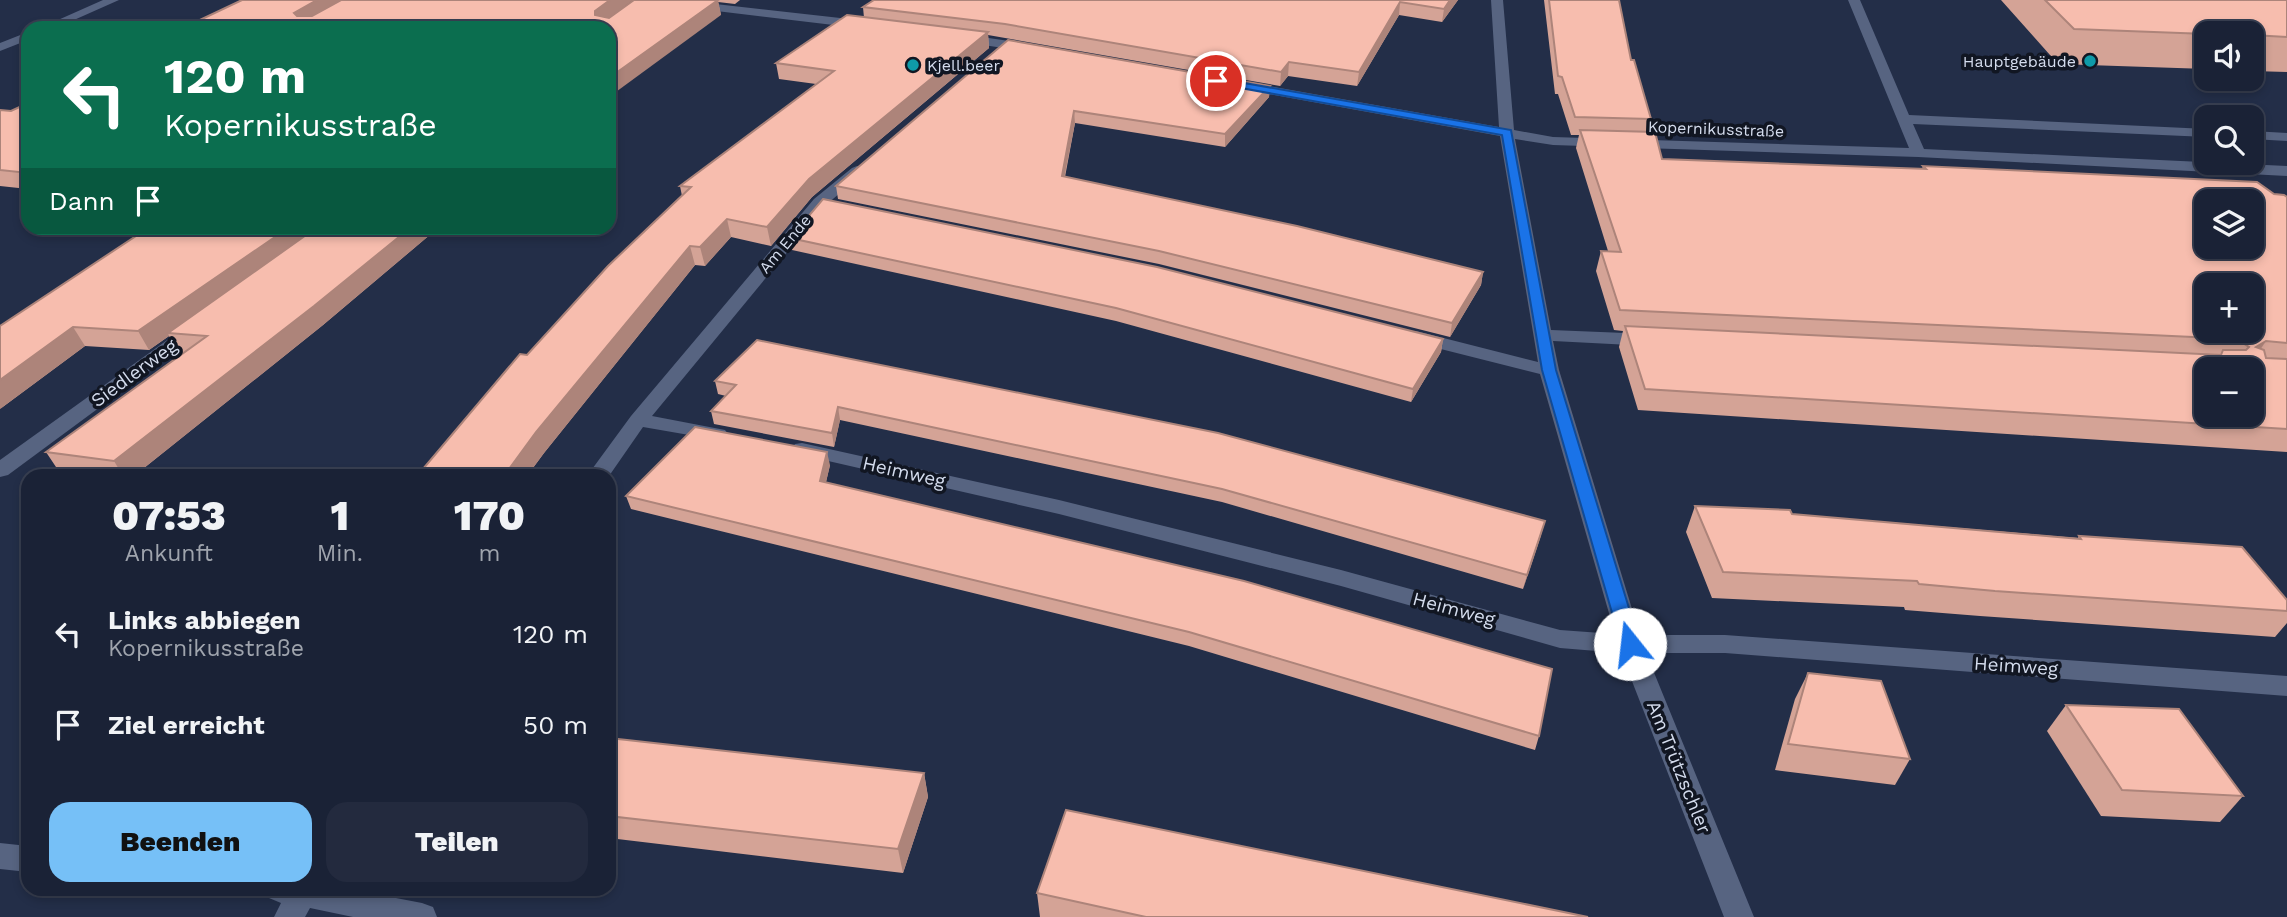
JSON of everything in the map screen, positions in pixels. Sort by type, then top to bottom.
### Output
[{"type":"street","points":[[63,21],[113,0]]},
{"type":"street","points":[[650,0],[878,26]]},
{"type":"street","name":"Am Trützschler","points":[[1497,0],[1507,133],[1549,370],[1630,644],[1739,917]]},
{"type":"street","points":[[1854,0],[1917,153]]},
{"type":"street","points":[[942,35],[1044,51]]},
{"type":"street","points":[[0,47],[21,39]]},
{"type":"street","points":[[984,62],[1004,44]]},
{"type":"street","name":"Kopernikusstraße","points":[[1221,82],[1553,141],[1917,153],[2287,172]]},
{"type":"street","points":[[1903,119],[2194,132]]},
{"type":"street","points":[[2264,136],[2287,137]]},
{"type":"street","name":"Am Ende","points":[[603,469],[638,420],[820,202],[871,158]]},
{"type":"street","points":[[820,202],[846,208]]},
{"type":"street","name":"Siedlerweg","points":[[0,470],[213,316]]},
{"type":"street","points":[[1404,334],[1549,370]]},
{"type":"street","points":[[1544,335],[1669,341]]},
{"type":"street","points":[[638,420],[744,439]]},
{"type":"street","name":"Heimweg","points":[[784,446],[1059,507],[1341,578],[1560,639],[1630,644],[1725,644],[2287,686]]},
{"type":"street","points":[[0,856],[21,858]]},
{"type":"street","points":[[294,897],[422,917]]},
{"type":"building","points":[[242,0],[317,0],[294,13],[297,16],[312,16],[341,0],[610,0],[595,11],[595,15],[609,18],[634,0],[718,0],[616,73],[616,21],[198,21]]},
{"type":"building","points":[[874,0],[1450,0],[1444,9],[1400,2],[1359,72],[1289,62],[1281,72],[1005,24],[863,7]]},
{"type":"building","points":[[1549,0],[1619,0],[1631,60],[1634,60],[1651,119],[1575,117],[1562,77],[1558,76]]},
{"type":"building","points":[[2045,0],[2287,0],[2287,37],[2264,36],[2264,21],[2194,21],[2194,34],[2074,29]]},
{"type":"building","points":[[847,15],[988,32],[809,179],[767,227],[727,219],[700,247],[690,246],[536,432],[509,469],[423,469],[520,354],[527,355],[608,266],[691,187],[680,186],[834,71],[776,63]]},
{"type":"building","points":[[1008,40],[1270,86],[1225,134],[1074,111],[1062,176],[1297,226],[1483,272],[1452,323],[1159,251],[836,186]]},
{"type":"building","points":[[21,106],[21,172],[0,170],[0,110],[11,111]]},
{"type":"building","points":[[1580,130],[1655,132],[1662,159],[1926,169],[1923,166],[2257,182],[2274,194],[2287,197],[2287,343],[2264,342],[2264,273],[2194,273],[2194,337],[1620,310],[1601,251],[1621,252]]},
{"type":"building","points":[[823,199],[1157,267],[1443,339],[1413,389],[1116,308],[790,238]]},
{"type":"building","points":[[137,235],[278,235],[138,331],[73,327],[0,380],[0,326]]},
{"type":"building","points":[[306,235],[401,235],[114,461],[46,452],[207,336],[168,333]]},
{"type":"building","points":[[1625,326],[2221,355],[2223,350],[2246,350],[2249,347],[2242,343],[2263,343],[2256,347],[2264,350],[2266,358],[2287,359],[2287,429],[2255,427],[2264,427],[2264,357],[2194,357],[2194,423],[1645,389]]},
{"type":"building","points":[[757,340],[1218,433],[1545,521],[1527,575],[1222,489],[838,407],[832,433],[711,411],[736,385],[715,381]]},
{"type":"building","points":[[695,427],[827,452],[820,481],[1244,581],[1552,669],[1539,736],[1189,632],[626,496]]},
{"type":"building","points":[[1695,506],[1790,510],[1792,514],[2081,539],[2079,536],[2242,547],[2287,600],[2287,611],[1995,591],[1919,584],[1917,581],[1723,572]]},
{"type":"building","points":[[1808,673],[1881,681],[1910,759],[1788,744]]},
{"type":"building","points":[[2066,705],[2179,709],[2243,796],[2122,790]]},
{"type":"building","points":[[616,739],[924,773],[898,849],[616,817]]},
{"type":"building","points":[[1066,810],[1588,917],[1146,917],[1037,893]]},
{"type":"place","name":"Hauptgebäude","points":[[2090,61]]},
{"type":"place","name":"Kjell.beer","points":[[913,65]]},
{"type":"route","points":[[1216,81],[1507,133],[1549,370],[1630,644]]}]
